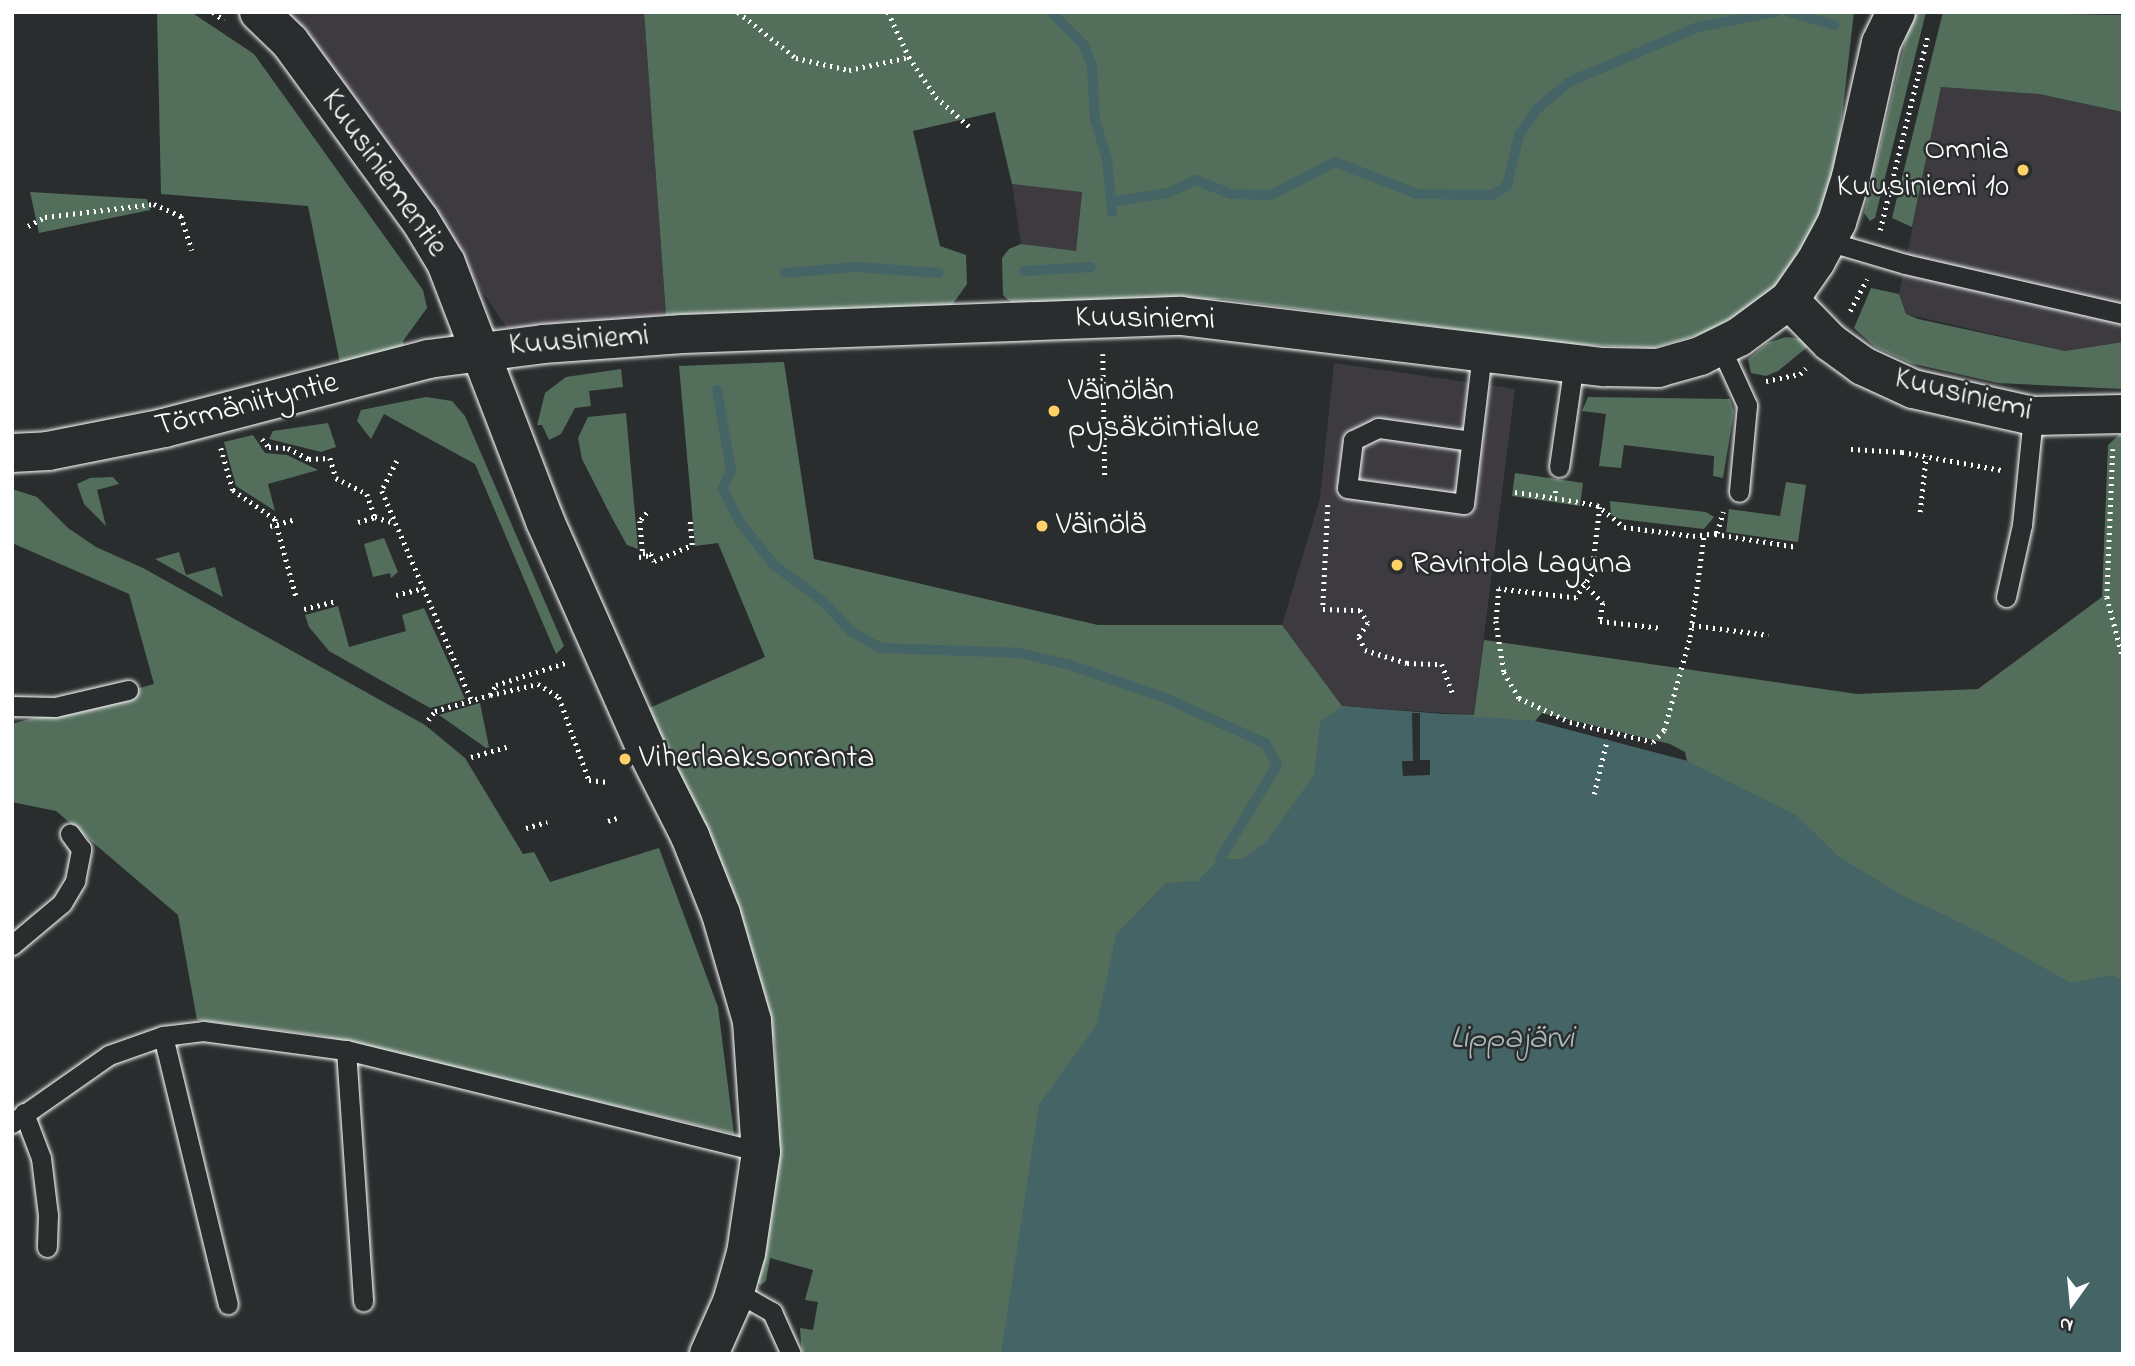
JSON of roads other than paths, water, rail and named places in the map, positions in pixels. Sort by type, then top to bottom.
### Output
[{"type":"street","name":"Kuusiniementie","points":[[259,12],[290,42],[420,220],[465,303],[481,350]]},
{"type":"street","name":"Kuusiniemi","points":[[481,350],[683,334],[1181,316],[1574,363],[1658,368],[1720,346],[1789,300],[1827,241],[1851,177],[1885,23]]},
{"type":"street","name":"Kuusiniemi","points":[[1789,300],[1830,342],[1884,378],[2033,416],[2118,428]]},
{"type":"street","name":"Törmäniityntie","points":[[12,453],[48,451],[164,428],[428,359],[481,350]]},
{"type":"street","points":[[481,350],[545,521],[634,723],[690,836],[721,914],[752,1021],[761,1152],[754,1214],[735,1291],[709,1354]]},
{"type":"lane","points":[[1827,241],[1905,264],[2123,314]]},
{"type":"lane","points":[[1720,346],[1747,405],[1739,492]]},
{"type":"lane","points":[[1471,441],[1378,428],[1353,440],[1347,488],[1464,504],[1482,352]]},
{"type":"lane","points":[[1559,467],[1574,363]]},
{"type":"lane","points":[[2006,597],[2022,525],[2033,416]]},
{"type":"lane","points":[[12,706],[55,707],[128,690]]},
{"type":"lane","points":[[12,945],[62,903],[75,881],[81,849],[70,834]]},
{"type":"lane","points":[[47,1247],[48,1215],[41,1158],[18,1118],[109,1055],[163,1037],[203,1031],[346,1050],[761,1152]]},
{"type":"lane","points":[[163,1037],[228,1304]]},
{"type":"lane","points":[[346,1050],[363,1301]]},
{"type":"lane","points":[[735,1291],[772,1312],[790,1354]]},
{"type":"water","name":"Lippajärvi","points":[[1342,706],[1534,721],[1687,761],[1796,815],[1838,856],[1900,894],[1980,932],[2071,983],[2112,975],[2123,980],[2123,1354],[1001,1354],[1039,1105],[1097,1024],[1116,934],[1166,883],[1197,881],[1220,859],[1242,859],[1266,842],[1314,775],[1320,722]]},
{"type":"waterway","points":[[1051,12],[1084,45],[1092,66],[1095,119],[1107,159],[1112,212]]},
{"type":"waterway","points":[[1111,202],[1168,193],[1196,180],[1230,194],[1271,195],[1335,162],[1417,194],[1492,195],[1507,186],[1519,135],[1537,109],[1569,82],[1698,27],[1775,12]]},
{"type":"waterway","points":[[1789,12],[1834,25]]},
{"type":"waterway","points":[[785,273],[856,267],[939,273]]},
{"type":"waterway","points":[[1024,271],[1091,267]]},
{"type":"waterway","points":[[717,390],[731,470],[723,489],[739,521],[774,565],[824,602],[851,631],[880,648],[1020,653],[1070,665],[1163,697],[1265,743],[1277,765],[1220,859]]},
{"type":"place","name":"Omnia Kuusiniemi 10","points":[[2023,170]]},
{"type":"place","name":"Väinölän pysäköintialue","points":[[1054,411]]},
{"type":"place","name":"Väinölä","points":[[1042,526]]},
{"type":"place","name":"Ravintola Laguna","points":[[1397,565]]},
{"type":"place","name":"Viherlaaksonranta","points":[[625,759]]}]
